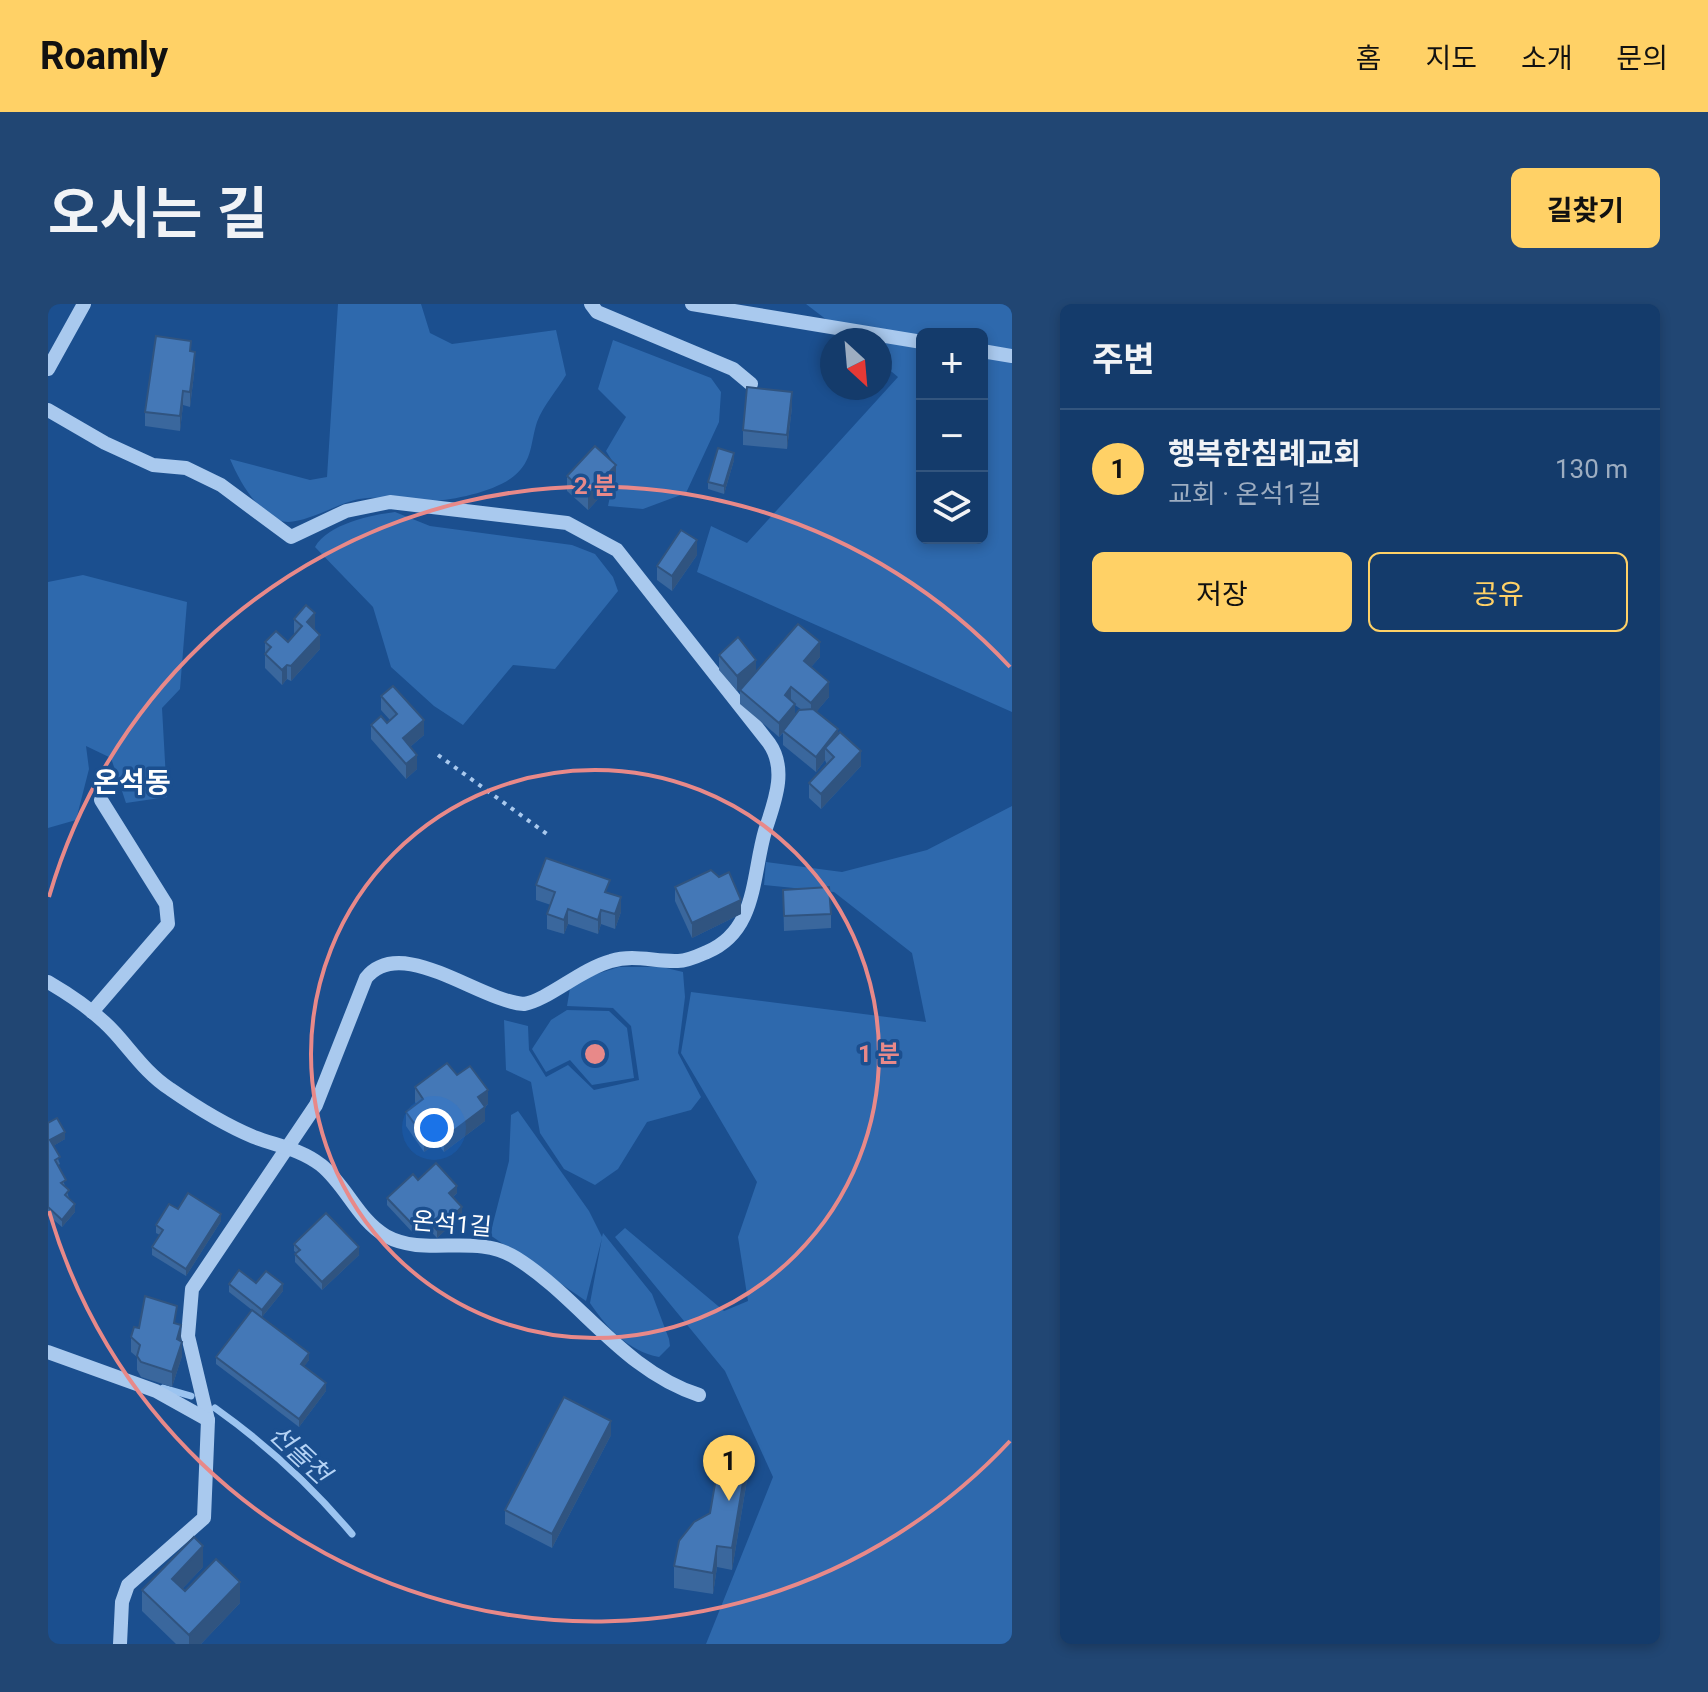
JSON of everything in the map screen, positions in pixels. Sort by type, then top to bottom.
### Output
[{"type":"street","points":[[48,369],[84,304]]},
{"type":"street","points":[[591,304],[597,312],[610,318],[733,369],[751,384]]},
{"type":"street","points":[[692,304],[916,341]]},
{"type":"street","points":[[988,352],[1012,356]]},
{"type":"street","points":[[48,410],[105,443],[153,465],[186,468],[221,485],[291,537],[346,511],[390,502],[567,523],[599,538],[625,560],[769,743],[778,762],[776,798],[755,867],[749,908],[738,930],[724,943],[686,960],[637,957],[611,961],[524,1004],[407,962],[381,965],[371,972],[359,990],[316,1105],[286,1145],[192,1289],[188,1336],[208,1420],[204,1518],[128,1585],[122,1599],[120,1644]]},
{"type":"street","points":[[92,1012],[168,924],[166,904],[101,800]]},
{"type":"street","name":"온석1길","points":[[48,982],[92,1012],[147,1071],[170,1089],[241,1130],[286,1145],[329,1172],[366,1218],[388,1236],[419,1244],[473,1244],[509,1254],[540,1276],[621,1348],[660,1376],[699,1395]]},
{"type":"street","points":[[48,1352],[156,1391],[208,1420]]},
{"type":"path","points":[[438,755],[551,837]]},
{"type":"shaded area","points":[[338,304],[421,304],[430,333],[452,344],[556,330],[566,375],[537,422],[528,458],[520,470],[497,486],[452,499],[359,499],[287,522],[263,509],[244,486],[230,459],[310,480],[327,477]]},
{"type":"shaded area","points":[[806,304],[1012,304],[1012,712],[697,572],[711,526],[747,543],[877,400],[892,400],[892,384],[898,377],[892,372],[892,328],[837,328]]},
{"type":"shaded area","points":[[613,340],[711,378],[721,392],[719,422],[686,493],[643,509],[608,506],[616,467],[606,451],[626,417],[598,389]]},
{"type":"shaded area","points":[[395,512],[430,526],[572,545],[595,554],[613,577],[618,591],[555,669],[513,665],[463,725],[434,706],[391,667],[373,607],[315,547],[321,539],[340,527],[363,518]]},
{"type":"shaded area","points":[[83,575],[187,602],[180,689],[162,708],[167,797],[126,803],[111,758],[86,746],[89,769],[76,820],[48,828],[48,582]]},
{"type":"shaded area","points":[[1012,806],[1012,1644],[706,1644],[773,1477],[725,1371],[615,1237],[625,1228],[724,1311],[748,1301],[738,1237],[757,1182],[681,1053],[691,992],[926,1022],[912,953],[834,892],[764,885],[766,862],[842,872],[927,850]]},
{"type":"shaded area","points":[[619,967],[662,967],[683,972],[685,997],[678,1053],[701,1097],[691,1110],[647,1122],[618,1169],[595,1185],[564,1169],[540,1133],[531,1082],[506,1070],[504,1020],[528,1026],[529,1050],[546,1077],[568,1065],[594,1090],[639,1080],[631,1026],[613,1008],[567,1006],[571,982]]},
{"type":"shaded area","points":[[567,1010],[609,1011],[627,1028],[634,1078],[592,1085],[570,1060],[546,1072],[532,1049],[551,1020]]},
{"type":"shaded area","points":[[518,1111],[589,1211],[602,1237],[603,1233],[652,1294],[670,1346],[659,1357],[638,1350],[619,1337],[590,1303],[602,1238],[586,1301],[490,1235],[509,1161],[511,1115]]},
{"type":"building","points":[[156,336],[191,341],[190,351],[195,352],[190,392],[183,391],[180,416],[145,412]]},
{"type":"building","points":[[747,387],[792,392],[787,435],[743,430]]},
{"type":"building","points":[[595,446],[616,465],[588,495],[567,476]]},
{"type":"building","points":[[718,448],[734,453],[724,486],[708,482]]},
{"type":"building","points":[[681,530],[697,540],[672,576],[657,566]]},
{"type":"building","points":[[306,605],[315,613],[307,622],[320,635],[291,666],[287,665],[282,670],[265,654],[271,647],[265,642],[276,631],[288,642],[302,626],[294,619]]},
{"type":"building","points":[[798,624],[820,642],[804,661],[829,682],[811,703],[791,687],[785,695],[795,704],[779,723],[740,690]]},
{"type":"building","points":[[738,637],[756,660],[737,676],[719,655]]},
{"type":"building","points":[[393,686],[424,720],[403,738],[417,755],[406,764],[371,725],[381,716],[387,723],[397,714],[381,696]]},
{"type":"building","points":[[813,709],[838,729],[816,757],[783,731],[799,710]]},
{"type":"building","points":[[840,732],[861,751],[821,794],[809,783],[834,757],[825,748]]},
{"type":"building","points":[[546,858],[610,880],[605,892],[621,897],[615,914],[601,910],[598,920],[568,909],[564,920],[547,914],[555,892],[536,885]]},
{"type":"building","points":[[711,870],[719,877],[729,872],[741,900],[692,923],[675,887]]},
{"type":"building","points":[[829,887],[831,914],[784,916],[783,890]]},
{"type":"building","points":[[447,1063],[457,1075],[470,1066],[488,1090],[478,1097],[485,1107],[444,1138],[437,1128],[424,1137],[406,1112],[423,1099],[415,1087]]},
{"type":"building","points":[[57,1118],[65,1132],[50,1140],[60,1157],[55,1160],[66,1180],[61,1183],[69,1190],[65,1195],[75,1204],[62,1220],[48,1207],[48,1123]]},
{"type":"building","points":[[436,1163],[457,1186],[449,1193],[462,1207],[437,1230],[424,1217],[414,1226],[387,1198],[413,1174],[418,1180]]},
{"type":"building","points":[[188,1193],[221,1214],[186,1269],[152,1247],[163,1230],[156,1225],[169,1204],[178,1209]]},
{"type":"building","points":[[326,1213],[359,1247],[322,1282],[295,1254],[300,1250],[294,1244]]},
{"type":"building","points":[[239,1270],[256,1283],[266,1271],[283,1284],[262,1310],[229,1284]]},
{"type":"building","points":[[145,1296],[177,1306],[174,1323],[181,1325],[177,1339],[182,1342],[172,1372],[141,1362],[137,1356],[140,1345],[131,1337],[134,1327],[139,1328]]},
{"type":"building","points":[[252,1310],[309,1353],[301,1364],[326,1383],[299,1419],[216,1357]]},
{"type":"building","points":[[564,1397],[611,1421],[552,1534],[505,1510]]},
{"type":"building","points":[[722,1443],[749,1447],[732,1548],[717,1546],[713,1573],[674,1566],[679,1541],[694,1522],[710,1513]]},
{"type":"building","points":[[194,1537],[203,1546],[172,1579],[185,1591],[216,1559],[240,1582],[189,1635],[142,1590]]},
{"type":"waterway","name":"선돌천","points":[[163,1388],[191,1396]]},
{"type":"waterway","name":"선돌천","points":[[215,1408],[288,1466],[352,1534]]},
{"type":"place","name":"행복한침례교회","points":[[729,1501]]},
{"type":"district","name":"온석동","points":[[132,782]]}]
